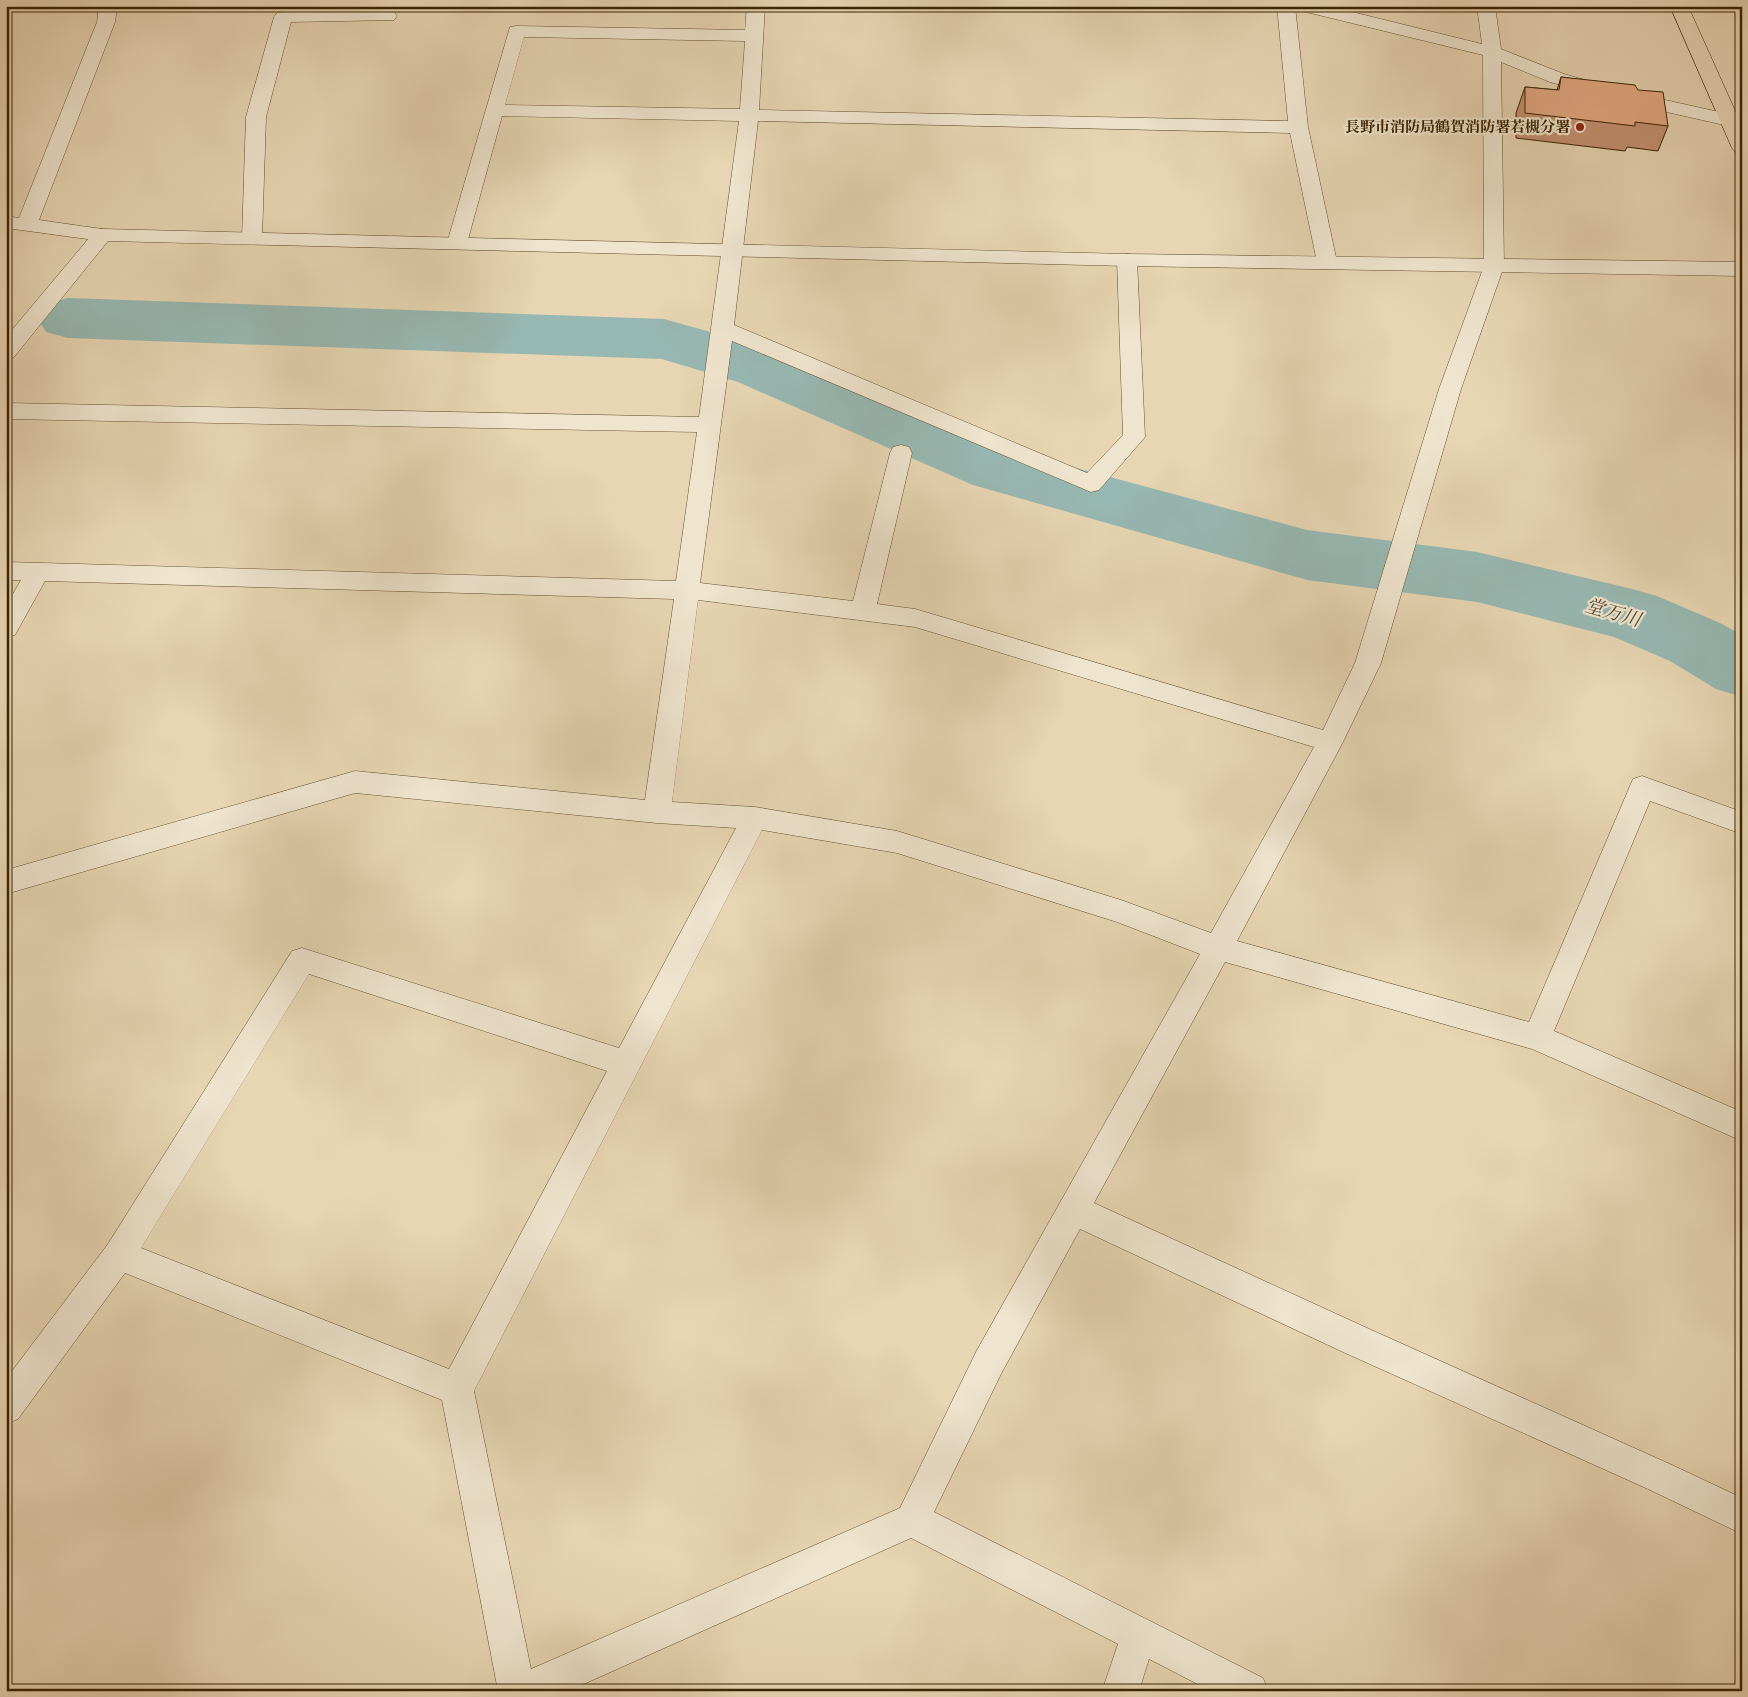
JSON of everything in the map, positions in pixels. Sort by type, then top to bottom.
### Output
[{"type":"main road","points":[[1679,6],[1736,122],[1742,148]]},
{"type":"street","points":[[27,224],[106,22],[108,6]]},
{"type":"street","points":[[657,812],[733,250],[749,115],[756,6]]},
{"type":"street","points":[[1286,6],[1298,127],[1328,262]]},
{"type":"street","points":[[1304,6],[1492,52],[1557,78],[1616,95],[1736,122]]},
{"type":"street","points":[[525,1691],[912,1520],[989,1362],[1330,742],[1368,663],[1450,389],[1494,266],[1492,52],[1486,6]]},
{"type":"street","points":[[252,238],[256,117],[283,16],[388,16]]},
{"type":"street","points":[[457,243],[516,31],[753,36]]},
{"type":"street","points":[[494,110],[1298,127]]},
{"type":"street","points":[[6,222],[102,235],[1127,260],[1742,269]]},
{"type":"street","points":[[10,342],[102,235]]},
{"type":"street","points":[[723,329],[1091,484],[1134,438],[1127,260]]},
{"type":"street","points":[[6,411],[710,425]]},
{"type":"street","points":[[863,613],[901,453]]},
{"type":"street","points":[[6,571],[687,590],[915,618],[1330,742]]},
{"type":"street","points":[[6,628],[39,571]]},
{"type":"street","points":[[6,882],[355,782],[657,812],[755,818],[897,842],[1121,912],[1218,948],[1537,1037],[1742,1127]]},
{"type":"street","points":[[1537,1037],[1642,787],[1742,823]]},
{"type":"street","points":[[517,1691],[457,1389],[755,818]]},
{"type":"street","points":[[6,1407],[119,1255],[302,960],[626,1064]]},
{"type":"street","points":[[1074,1210],[1364,1344],[1660,1477],[1742,1517]]},
{"type":"street","points":[[119,1255],[457,1389]]},
{"type":"street","points":[[912,1520],[1250,1691]]},
{"type":"street","points":[[1120,1691],[1139,1635]]},
{"type":"building","points":[[1561,77],[1635,85],[1638,90],[1663,92],[1668,126],[1635,122],[1635,126],[1525,113],[1525,87],[1559,90]]},
{"type":"waterway","name":"堂万川","points":[[68,318],[664,339],[760,367],[996,469],[1307,555],[1477,577],[1632,615],[1695,642],[1742,669]]},
{"type":"place","name":"長野市消防局鶴賀消防署若槻分署","points":[[1580,127]]}]
